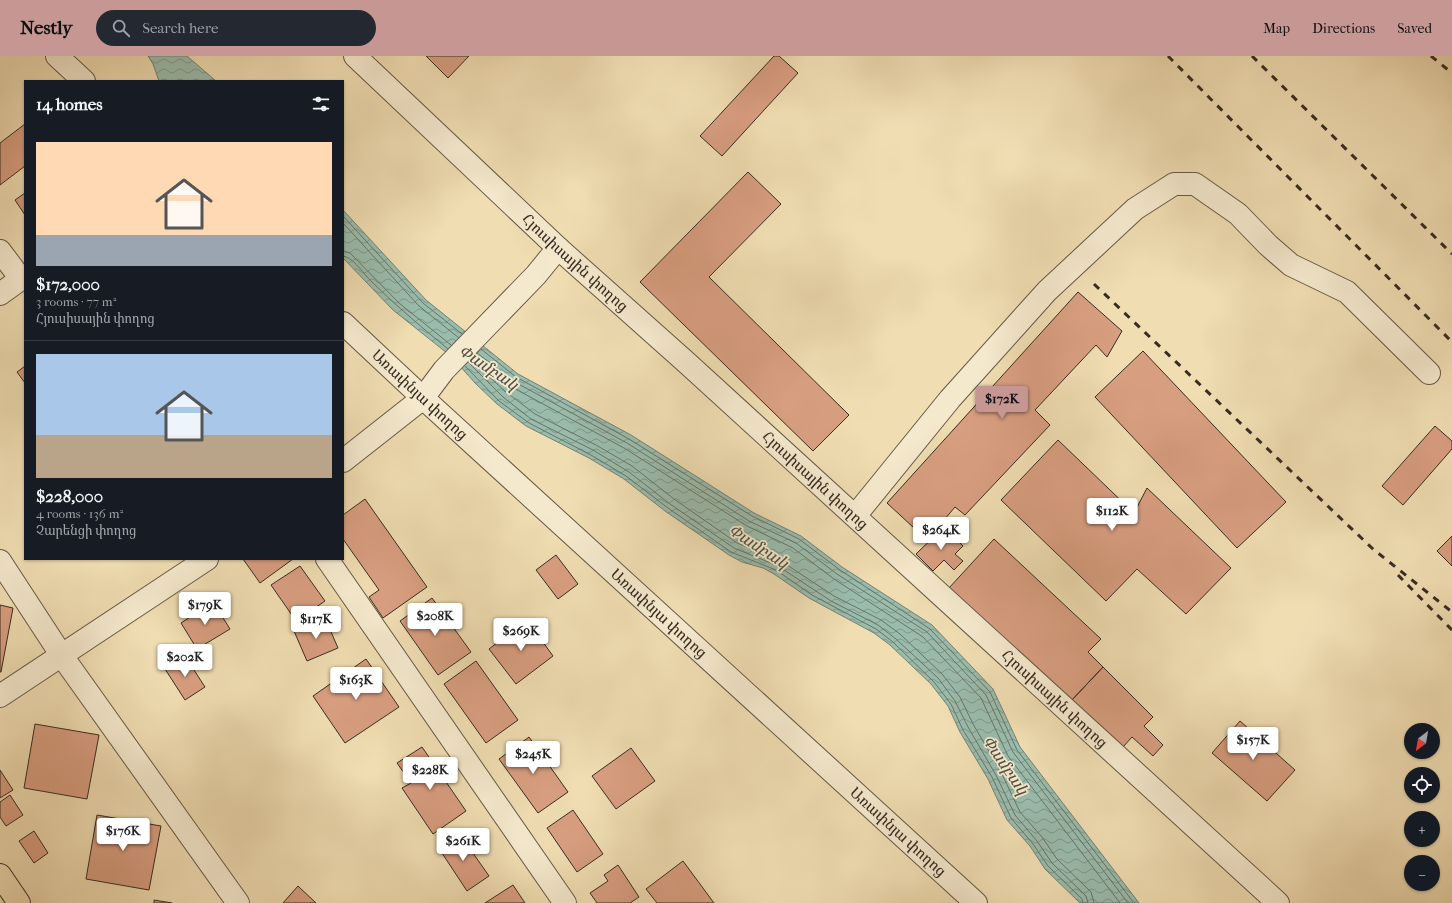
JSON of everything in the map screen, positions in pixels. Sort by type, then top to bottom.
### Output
[{"type":"highway","points":[[0,875],[19,903]]},
{"type":"street","points":[[57,56],[83,80]]},
{"type":"street","name":"Հյուսիսային փողոց","points":[[355,56],[558,248],[855,516],[1278,903]]},
{"type":"street","points":[[855,516],[950,399],[1047,291],[1134,209],[1174,184],[1195,184],[1238,214],[1268,245],[1291,265],[1347,292],[1429,373]]},
{"type":"street","points":[[344,460],[423,398],[444,370],[536,275],[558,248]]},
{"type":"street","points":[[0,251],[23,277],[0,294]]},
{"type":"street","name":"Առափնյա փողոց","points":[[344,324],[423,398],[976,903]]},
{"type":"street","points":[[0,696],[206,560]]},
{"type":"street","points":[[328,560],[565,903]]},
{"type":"street","points":[[0,561],[62,656],[238,903]]},
{"type":"water","points":[[148,56],[187,56],[215,80],[159,80],[153,64]]},
{"type":"water","name":"Փամբակ","points":[[344,211],[426,300],[518,374],[631,435],[754,513],[801,536],[842,567],[932,625],[993,689],[1020,747],[1139,903],[1080,903],[1045,869],[1030,846],[1007,820],[988,779],[960,732],[948,706],[931,684],[890,645],[874,633],[809,598],[774,574],[763,568],[742,562],[729,555],[665,511],[624,479],[589,458],[526,426],[497,404],[475,383],[452,357],[393,310],[344,259]]},
{"type":"building","points":[[426,56],[469,56],[448,78]]},
{"type":"building","points":[[774,56],[779,56],[798,73],[722,156],[700,136]]},
{"type":"building","points":[[24,125],[24,167],[0,185],[0,143]]},
{"type":"building","points":[[748,172],[781,204],[709,277],[849,415],[813,451],[640,282]]},
{"type":"building","points":[[24,194],[24,214],[15,200]]},
{"type":"building","points":[[1078,292],[1122,331],[1107,357],[1096,345],[1035,410],[1050,425],[965,515],[955,507],[927,540],[887,503]]},
{"type":"building","points":[[1143,351],[1286,502],[1237,548],[1095,397]]},
{"type":"building","points":[[24,367],[24,382],[17,372]]},
{"type":"building","points":[[1435,426],[1452,441],[1452,449],[1403,505],[1382,486]]},
{"type":"building","points":[[1058,440],[1134,513],[1147,488],[1231,568],[1186,614],[1137,569],[1106,601],[1001,500]]},
{"type":"building","points":[[365,499],[427,587],[383,618],[369,597],[379,590],[344,540],[344,514]]},
{"type":"building","points":[[944,527],[963,546],[955,554],[963,561],[954,570],[944,560],[933,571],[916,554]]},
{"type":"building","points":[[1452,536],[1452,566],[1437,551]]},
{"type":"building","points":[[994,539],[1101,639],[1088,652],[1103,667],[1071,701],[949,588]]},
{"type":"building","points":[[556,555],[578,584],[558,599],[536,570]]},
{"type":"building","points":[[244,560],[292,560],[260,583]]},
{"type":"building","points":[[300,566],[325,601],[296,621],[271,585]]},
{"type":"building","points":[[432,598],[471,652],[438,675],[400,621]]},
{"type":"building","points":[[213,602],[230,629],[197,649],[181,623]]},
{"type":"building","points":[[0,605],[13,608],[1,672],[0,672]]},
{"type":"building","points":[[325,618],[338,648],[307,661],[294,631]]},
{"type":"building","points":[[527,620],[553,656],[516,684],[489,649]]},
{"type":"building","points":[[185,656],[205,687],[185,700],[165,669]]},
{"type":"building","points":[[366,659],[399,707],[345,743],[313,696]]},
{"type":"building","points":[[476,661],[518,720],[486,743],[444,684]]},
{"type":"building","points":[[1103,667],[1153,717],[1144,726],[1163,745],[1153,756],[1132,737],[1123,747],[1071,701]]},
{"type":"building","points":[[1240,721],[1295,770],[1267,801],[1212,753]]},
{"type":"building","points":[[35,724],[99,735],[87,799],[24,788]]},
{"type":"building","points":[[529,737],[568,792],[538,813],[499,759]]},
{"type":"building","points":[[422,747],[466,811],[433,834],[402,788],[411,783],[397,763]]},
{"type":"building","points":[[631,748],[655,781],[616,809],[592,776]]},
{"type":"building","points":[[0,770],[13,790],[0,798]]},
{"type":"building","points":[[10,795],[23,815],[6,826],[0,817],[0,802]]},
{"type":"building","points":[[573,810],[603,854],[577,872],[547,828]]},
{"type":"building","points":[[97,815],[161,826],[149,890],[86,879]]},
{"type":"building","points":[[34,831],[48,853],[34,863],[19,841]]},
{"type":"building","points":[[459,833],[489,876],[467,891],[438,847]]},
{"type":"building","points":[[683,861],[714,903],[657,903],[646,889]]},
{"type":"building","points":[[618,865],[639,897],[630,903],[597,903],[590,893],[608,881],[604,875]]},
{"type":"building","points":[[513,885],[525,903],[485,903]]},
{"type":"building","points":[[298,886],[316,903],[283,903]]},
{"type":"building","points":[[154,900],[172,903],[154,903]]},
{"type":"railway","points":[[1168,56],[1452,342]]},
{"type":"railway","points":[[1252,56],[1452,254]]},
{"type":"railway","points":[[1431,56],[1452,73]]},
{"type":"railway","points":[[1094,284],[1373,549],[1452,612]]},
{"type":"railway","points":[[1398,575],[1452,630]]}]
